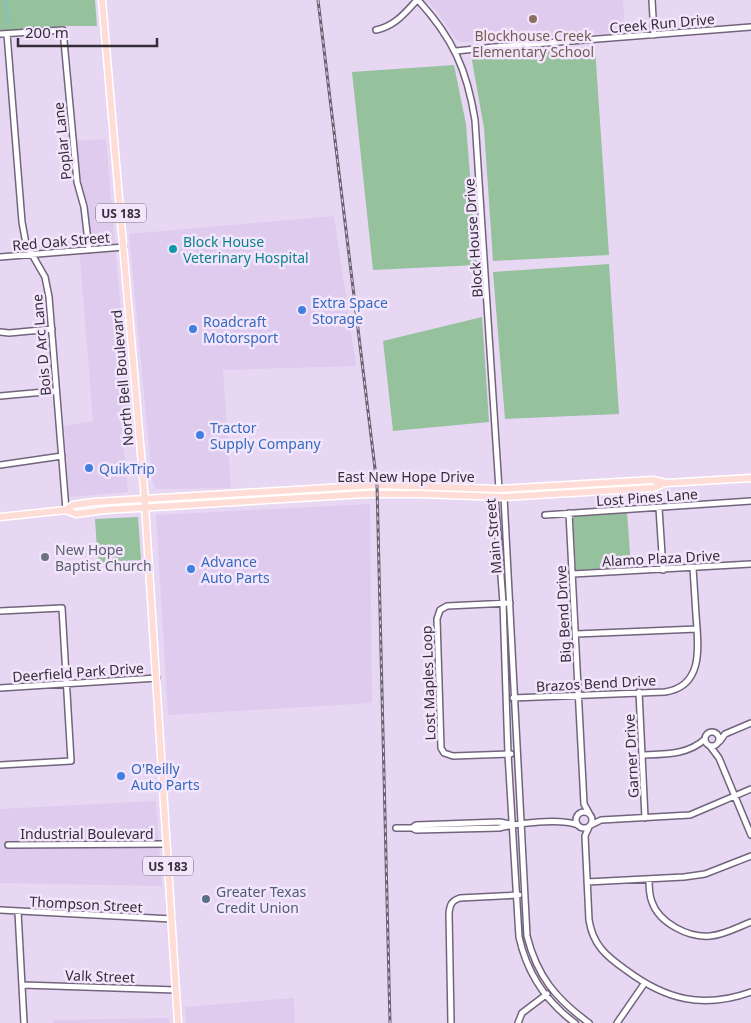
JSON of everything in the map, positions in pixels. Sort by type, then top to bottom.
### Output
[{"type":"main road","name":"North Bell Boulevard","points":[[102,0],[146,507],[178,1023]]},
{"type":"main road","name":"East New Hope Drive","points":[[66,510],[73,505],[145,498],[377,486],[499,489],[652,480],[667,483],[751,478]]},
{"type":"main road","name":"East New Hope Drive","points":[[66,510],[76,514],[146,507],[366,494],[504,497],[653,488],[667,483]]},
{"type":"main road","points":[[0,517],[66,510]]},
{"type":"street","points":[[376,30],[392,25],[418,0]]},
{"type":"street","name":"Block House Drive","points":[[418,0],[445,32],[456,51],[467,82],[475,120],[499,489]]},
{"type":"street","points":[[652,0],[654,35]]},
{"type":"street","name":"Creek Run Drive","points":[[456,51],[751,28]]},
{"type":"street","name":"Poplar Lane","points":[[7,34],[63,30],[77,182],[84,207],[89,250]]},
{"type":"street","points":[[0,34],[7,34]]},
{"type":"street","name":"Bois D Arc Lane","points":[[7,34],[22,222],[26,244],[47,286],[66,510]]},
{"type":"street","name":"Red Oak Street","points":[[0,257],[124,247]]},
{"type":"street","points":[[0,332],[10,333],[52,329]]},
{"type":"street","points":[[0,396],[56,391]]},
{"type":"street","points":[[0,465],[62,456]]},
{"type":"street","name":"Main Street","points":[[575,1023],[557,1008],[536,983],[523,955],[519,937],[508,754],[508,699],[503,603],[495,496],[499,489],[504,497],[525,921],[531,953],[544,979],[571,1010],[590,1023]]},
{"type":"street","name":"Lost Pines Lane","points":[[545,515],[751,501]]},
{"type":"street","points":[[659,508],[663,570]]},
{"type":"street","name":"Big Bend Drive","points":[[569,513],[584,804],[579,815]]},
{"type":"street","name":"Alamo Plaza Drive","points":[[573,574],[751,564]]},
{"type":"street","name":"Brazos Bend Drive","points":[[508,699],[669,691],[685,684],[691,678],[697,661],[693,568]]},
{"type":"street","name":"Lost Maples Loop","points":[[510,602],[448,606],[440,610],[438,614],[440,744],[444,753],[453,756],[517,753]]},
{"type":"street","points":[[0,612],[62,608],[71,761],[0,765]]},
{"type":"street","points":[[576,634],[697,629]]},
{"type":"street","name":"Deerfield Park Drive","points":[[0,688],[157,678]]},
{"type":"street","name":"Garner Drive","points":[[639,692],[646,818]]},
{"type":"street","points":[[698,746],[708,733],[725,734],[751,723]]},
{"type":"street","points":[[715,733],[719,738],[719,758]]},
{"type":"street","points":[[642,755],[680,752],[698,746],[718,744],[725,734]]},
{"type":"street","points":[[705,739],[719,758],[751,835]]},
{"type":"street","points":[[568,821],[579,826],[590,826],[601,820],[690,815],[751,789]]},
{"type":"street","name":"Big Bend Drive","points":[[584,804],[590,814]]},
{"type":"street","points":[[396,828],[412,828],[416,830],[499,828],[512,824],[568,821],[579,815],[590,814],[601,820]]},
{"type":"street","points":[[585,836],[592,820],[590,814]]},
{"type":"street","points":[[579,815],[576,820],[585,836],[589,920],[591,931],[602,952],[644,984],[673,996],[703,1001],[729,998],[751,992]]},
{"type":"street","name":"Industrial Boulevard","points":[[8,845],[167,844]]},
{"type":"street","points":[[587,882],[705,874],[751,856]]},
{"type":"street","points":[[649,879],[650,898],[655,909],[663,918],[682,931],[697,936],[710,936],[751,922]]},
{"type":"street","points":[[451,1023],[450,905],[460,898],[524,894]]},
{"type":"street","name":"Thompson Street","points":[[0,910],[172,919]]},
{"type":"street","points":[[18,912],[24,1023]]},
{"type":"street","points":[[617,1023],[644,984]]},
{"type":"street","name":"Valk Street","points":[[23,985],[176,990]]},
{"type":"street","points":[[518,1023],[522,1013],[552,990]]},
{"type":"shaded area","name":"Blockhouse Creek Elementary School","points":[[426,0],[623,0],[625,32],[462,42],[456,40],[436,10]]},
{"type":"shaded area","points":[[106,139],[130,418],[121,420],[128,492],[69,497],[64,426],[93,421],[80,260],[81,253],[88,252],[81,208],[74,181],[71,141]]},
{"type":"shaded area","points":[[334,216],[356,366],[223,370],[231,488],[157,489],[152,479],[129,234]]},
{"type":"shaded area","points":[[370,504],[372,703],[168,715],[156,515]]},
{"type":"shaded area","points":[[156,801],[162,886],[0,883],[0,809]]},
{"type":"shaded area","points":[[294,998],[295,1023],[186,1023],[185,1007]]},
{"type":"shaded area","points":[[169,1018],[169,1023],[53,1023],[53,1020]]},
{"type":"green space","points":[[0,0],[95,0],[97,26],[65,26],[0,31]]},
{"type":"green space","points":[[595,47],[609,255],[493,261],[484,128],[471,55]]},
{"type":"green space","points":[[454,65],[466,124],[477,265],[373,270],[352,72]]},
{"type":"green space","points":[[609,264],[619,414],[505,419],[493,272]]},
{"type":"green space","points":[[482,317],[489,422],[393,431],[383,341]]},
{"type":"green space","points":[[627,512],[631,567],[576,570],[573,516]]},
{"type":"green space","points":[[138,517],[141,560],[98,563],[95,519]]},
{"type":"waterway","points":[[6,0],[8,24]]},
{"type":"railway","points":[[318,0],[377,485],[390,1023]]},
{"type":"place","name":"Blockhouse Creek Elementary School","points":[[533,19]]},
{"type":"place","name":"Block House Veterinary Hospital","points":[[173,249]]},
{"type":"place","name":"Extra Space Storage","points":[[302,310]]},
{"type":"place","name":"Roadcraft Motorsport","points":[[193,329]]},
{"type":"place","name":"Tractor Supply Company","points":[[200,435]]},
{"type":"place","name":"QuikTrip","points":[[89,468]]},
{"type":"place","name":"New Hope Baptist Church","points":[[45,557]]},
{"type":"place","name":"Advance Auto Parts","points":[[191,569]]},
{"type":"place","name":"O'Reilly Auto Parts","points":[[121,776]]},
{"type":"place","name":"Greater Texas Credit Union","points":[[206,899]]}]
